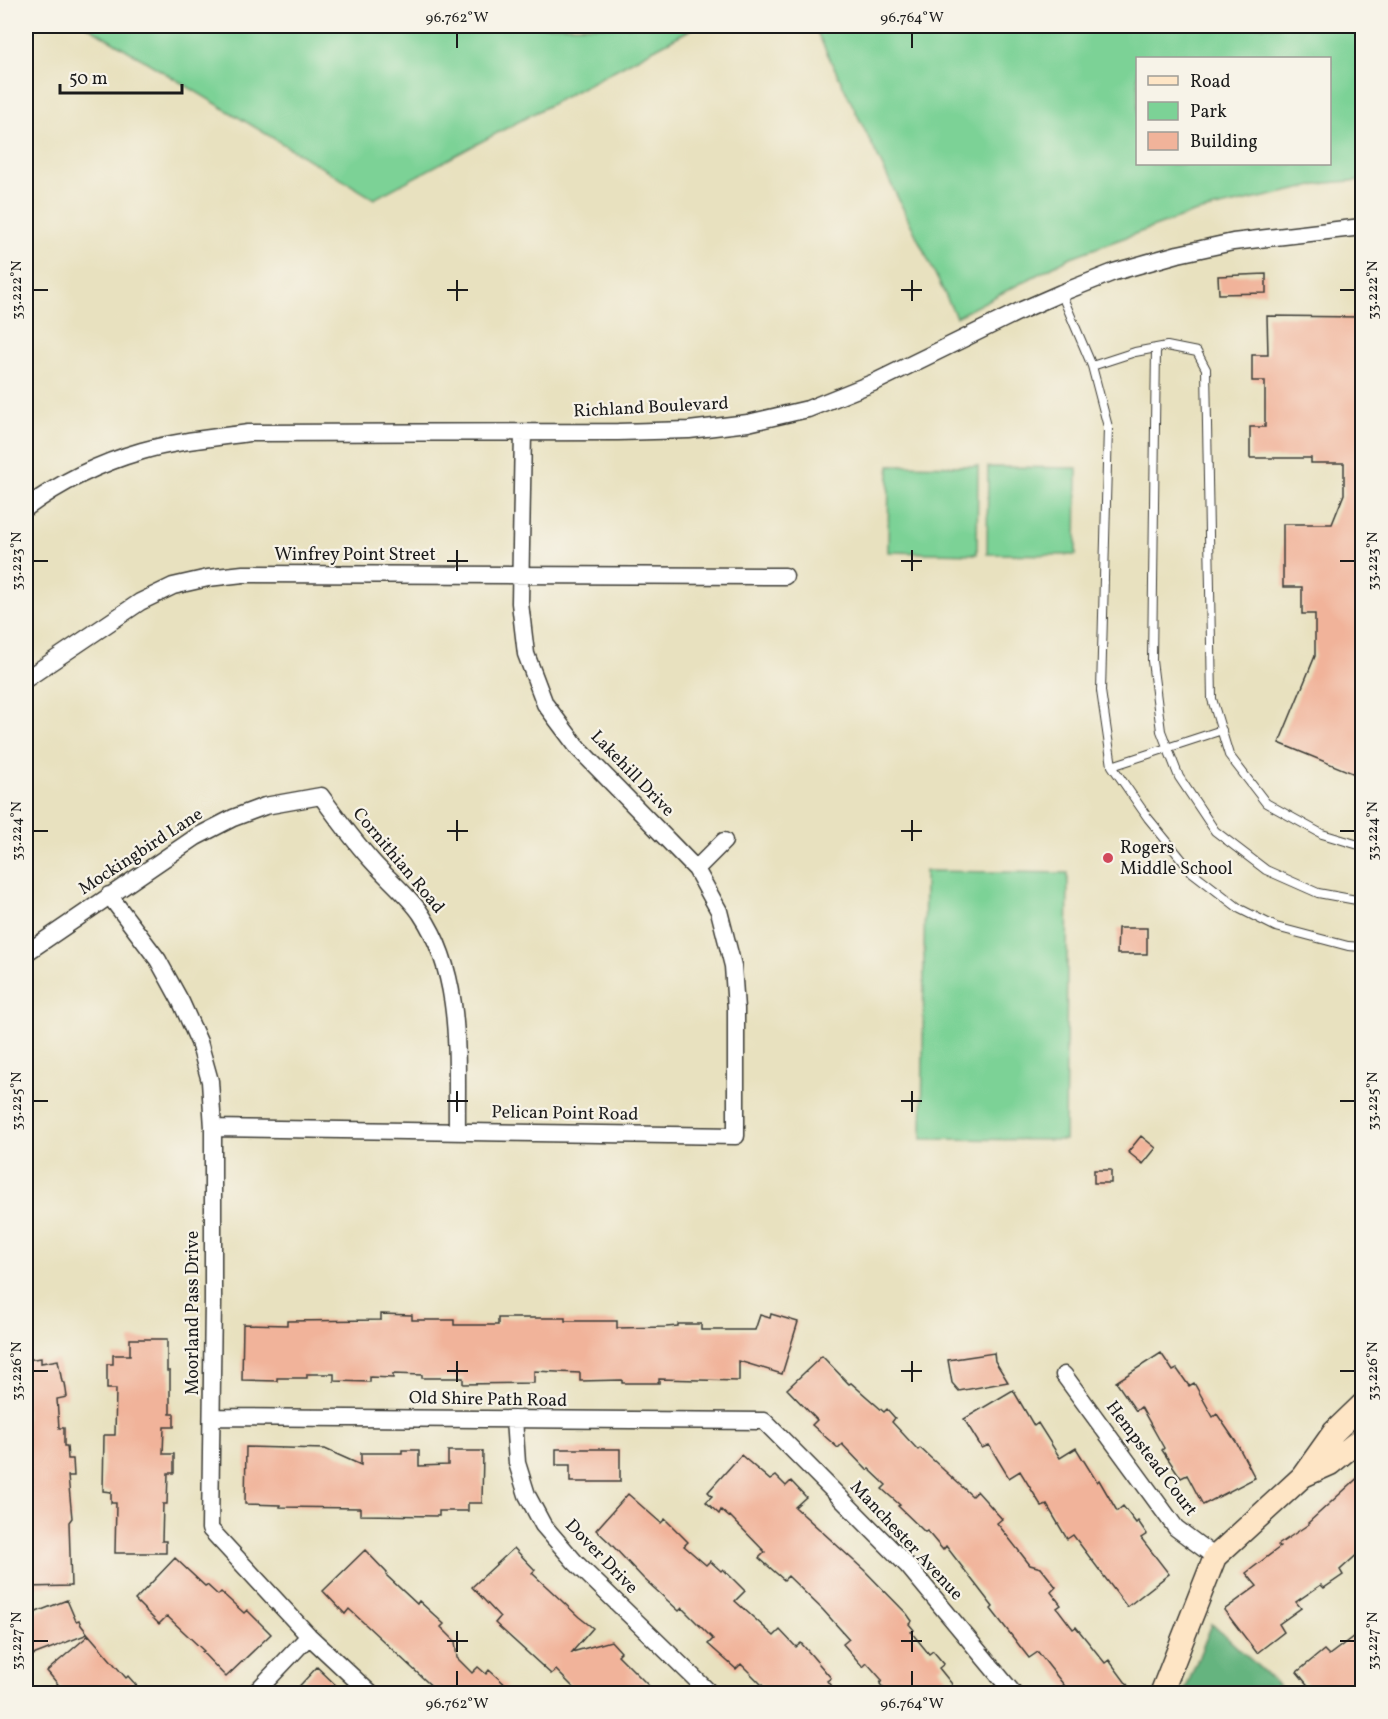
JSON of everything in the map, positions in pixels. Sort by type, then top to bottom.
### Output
[{"type":"street","name":"Richland Boulevard","points":[[26,508],[52,489],[97,467],[143,450],[248,433],[689,430],[748,423],[808,409],[876,382],[1061,293],[1114,272],[1186,252],[1261,238],[1362,226]]},
{"type":"street","name":"Richland Boulevard","points":[[1331,231],[1362,231]]},
{"type":"street","name":"Lakehill Drive","points":[[523,432],[520,603],[526,654],[545,704],[578,748],[696,869],[719,911],[733,966],[736,1009],[736,1136]]},
{"type":"street","name":"Winfrey Point Street","points":[[26,679],[140,602],[173,586],[208,578],[243,574],[785,576]]},
{"type":"street","name":"Mockingbird Lane","points":[[26,953],[196,837],[233,818],[266,806],[321,796]]},
{"type":"street","name":"Cornithian Road","points":[[321,796],[350,835],[421,913],[439,945],[452,988],[456,1031],[457,1132]]},
{"type":"street","points":[[696,869],[724,841]]},
{"type":"street","name":"Moorland Pass Drive","points":[[109,895],[158,960],[182,1002],[210,1081],[213,1128],[210,1529],[309,1636],[371,1694]]},
{"type":"street","name":"Pelican Point Road","points":[[213,1128],[736,1136]]},
{"type":"street","name":"Hempstead Court","points":[[1064,1375],[1176,1528],[1215,1557]]},
{"type":"street","points":[[1161,1694],[1215,1557],[1302,1477],[1334,1432],[1362,1405]]},
{"type":"street","name":"Old Shire Path Road","points":[[212,1417],[764,1421]]},
{"type":"street","name":"Dover Drive","points":[[514,1419],[517,1463],[527,1495],[543,1525],[575,1562],[711,1694]]},
{"type":"street","name":"Manchester Avenue","points":[[764,1421],[907,1565],[1014,1694]]},
{"type":"street","points":[[1302,1477],[1330,1464],[1362,1438]]},
{"type":"street","points":[[254,1694],[309,1636]]},
{"type":"lane","points":[[1061,293],[1092,366],[1108,427],[1101,691],[1112,766],[1148,818],[1192,872],[1240,909],[1276,927],[1348,946],[1362,947]]},
{"type":"lane","points":[[1092,366],[1135,352],[1167,346],[1197,352],[1206,369],[1212,699],[1229,755],[1266,803],[1322,834],[1362,846]]},
{"type":"lane","points":[[1156,348],[1152,661],[1161,731],[1179,777],[1215,831],[1266,870],[1318,894],[1362,901]]},
{"type":"lane","points":[[1112,766],[1222,730]]},
{"type":"green space","points":[[87,26],[697,26],[374,199]]},
{"type":"green space","points":[[814,26],[1362,26],[1362,180],[1327,183],[1193,213],[1071,257],[956,317]]},
{"type":"green space","points":[[889,465],[978,466],[977,554],[888,552]]},
{"type":"green space","points":[[988,467],[1077,468],[1076,555],[987,554]]},
{"type":"green space","points":[[925,871],[1068,873],[1065,1140],[922,1139]]},
{"type":"green space","points":[[1212,1624],[1287,1693],[1184,1693]]},
{"type":"building","points":[[1266,274],[1266,293],[1219,294],[1218,276]]},
{"type":"building","points":[[1267,316],[1362,317],[1362,777],[1279,743],[1315,656],[1315,614],[1302,614],[1302,587],[1283,587],[1283,524],[1332,524],[1344,494],[1344,463],[1311,463],[1311,458],[1250,458],[1250,427],[1265,427],[1265,381],[1252,381],[1252,355],[1268,355]]},
{"type":"building","points":[[1118,928],[1147,928],[1147,954],[1117,954]]},
{"type":"building","points":[[1141,1136],[1156,1148],[1143,1164],[1128,1152]]},
{"type":"building","points":[[1094,1170],[1111,1170],[1111,1183],[1094,1183]]},
{"type":"building","points":[[381,1314],[412,1315],[412,1320],[454,1320],[454,1325],[498,1325],[498,1318],[565,1318],[565,1321],[617,1321],[617,1328],[701,1324],[701,1330],[755,1330],[760,1315],[770,1318],[771,1314],[798,1322],[782,1374],[739,1361],[739,1381],[659,1379],[659,1383],[622,1383],[622,1380],[580,1381],[580,1373],[534,1371],[534,1383],[463,1384],[463,1378],[422,1378],[422,1375],[393,1374],[393,1378],[370,1377],[370,1382],[334,1381],[334,1374],[307,1374],[307,1378],[277,1378],[277,1381],[242,1380],[243,1324],[287,1325],[287,1321],[381,1320]]},
{"type":"building","points":[[130,1339],[167,1339],[170,1414],[174,1414],[174,1427],[164,1427],[163,1454],[174,1454],[174,1473],[168,1473],[167,1504],[163,1504],[162,1541],[166,1541],[166,1553],[115,1553],[116,1503],[111,1503],[111,1492],[103,1491],[104,1435],[115,1435],[116,1389],[107,1389],[107,1364],[113,1364],[113,1355],[130,1355]]},
{"type":"building","points":[[994,1353],[995,1361],[1008,1382],[959,1391],[952,1383],[948,1360]]},
{"type":"building","points":[[1161,1353],[1173,1371],[1177,1369],[1189,1386],[1194,1383],[1213,1417],[1217,1414],[1236,1442],[1255,1478],[1203,1505],[1187,1475],[1181,1478],[1162,1450],[1164,1448],[1141,1407],[1136,1411],[1116,1382]]},
{"type":"building","points":[[822,1356],[849,1384],[851,1383],[884,1412],[887,1409],[895,1418],[892,1422],[918,1450],[920,1448],[972,1496],[977,1491],[1002,1519],[997,1523],[1030,1565],[1041,1568],[1056,1587],[1051,1592],[1061,1605],[1057,1608],[1073,1629],[1076,1627],[1105,1663],[1109,1660],[1129,1687],[1119,1694],[1071,1694],[1038,1652],[1029,1658],[946,1546],[943,1550],[927,1531],[925,1532],[898,1506],[900,1505],[882,1489],[886,1485],[869,1469],[867,1470],[842,1444],[838,1448],[812,1425],[817,1420],[787,1389]]},
{"type":"building","points":[[41,1358],[41,1363],[58,1360],[67,1397],[57,1399],[59,1428],[64,1428],[64,1446],[67,1446],[68,1459],[73,1459],[74,1476],[68,1476],[72,1518],[69,1522],[71,1586],[26,1587],[26,1360]]},
{"type":"building","points":[[1013,1390],[1034,1426],[1038,1423],[1060,1458],[1076,1448],[1097,1482],[1099,1480],[1117,1511],[1123,1506],[1136,1523],[1138,1521],[1147,1534],[1141,1538],[1169,1574],[1127,1607],[1073,1535],[1067,1539],[1047,1505],[1042,1507],[1020,1471],[1009,1478],[989,1445],[982,1448],[964,1419]]},
{"type":"building","points":[[246,1447],[325,1449],[361,1465],[361,1453],[402,1453],[402,1450],[419,1450],[419,1466],[448,1465],[448,1451],[483,1451],[482,1503],[468,1503],[468,1511],[439,1511],[439,1516],[360,1515],[360,1508],[245,1504]]},
{"type":"building","points":[[556,1449],[620,1449],[620,1482],[570,1482],[570,1465],[556,1465]]},
{"type":"building","points":[[741,1455],[770,1480],[776,1476],[786,1486],[791,1481],[806,1497],[795,1507],[864,1570],[907,1614],[912,1621],[909,1624],[914,1630],[911,1632],[929,1654],[933,1651],[944,1664],[939,1668],[952,1684],[947,1694],[888,1694],[880,1684],[882,1680],[867,1663],[863,1667],[843,1644],[849,1639],[823,1610],[788,1576],[784,1580],[759,1558],[765,1552],[730,1516],[721,1510],[719,1514],[706,1502],[712,1496],[708,1492]]},
{"type":"building","points":[[1362,1474],[1362,1550],[1340,1570],[1343,1575],[1324,1588],[1321,1585],[1296,1602],[1301,1608],[1279,1624],[1284,1632],[1257,1653],[1224,1610],[1257,1586],[1246,1573],[1280,1547],[1278,1545],[1309,1524]]},
{"type":"building","points":[[628,1494],[661,1523],[665,1519],[688,1542],[684,1546],[706,1565],[710,1561],[721,1571],[723,1569],[745,1591],[735,1601],[774,1636],[780,1630],[796,1647],[801,1643],[831,1678],[827,1681],[837,1694],[771,1694],[741,1664],[736,1669],[708,1644],[713,1639],[682,1608],[679,1611],[643,1578],[596,1530]]},
{"type":"building","points":[[514,1548],[535,1570],[532,1573],[593,1628],[572,1652],[611,1641],[621,1652],[618,1655],[650,1687],[644,1694],[580,1694],[556,1670],[551,1674],[495,1623],[500,1617],[472,1587]]},
{"type":"building","points":[[365,1550],[387,1573],[386,1575],[417,1604],[419,1601],[444,1624],[441,1627],[455,1641],[457,1658],[472,1673],[478,1667],[486,1674],[489,1670],[507,1686],[500,1694],[440,1694],[349,1609],[345,1614],[323,1591]]},
{"type":"building","points":[[175,1558],[205,1586],[207,1585],[218,1595],[221,1592],[244,1613],[247,1610],[271,1634],[226,1677],[202,1652],[204,1651],[167,1616],[159,1624],[135,1600]]},
{"type":"building","points":[[67,1600],[76,1621],[79,1620],[88,1634],[33,1655],[26,1635],[26,1616]]},
{"type":"building","points":[[1362,1630],[1362,1683],[1349,1694],[1315,1694],[1297,1672],[1324,1650],[1329,1655]]},
{"type":"building","points":[[89,1635],[126,1678],[128,1676],[144,1694],[66,1694],[47,1671]]},
{"type":"building","points":[[317,1667],[345,1694],[292,1694]]},
{"type":"place","name":"Rogers Middle School","points":[[1108,858]]}]
